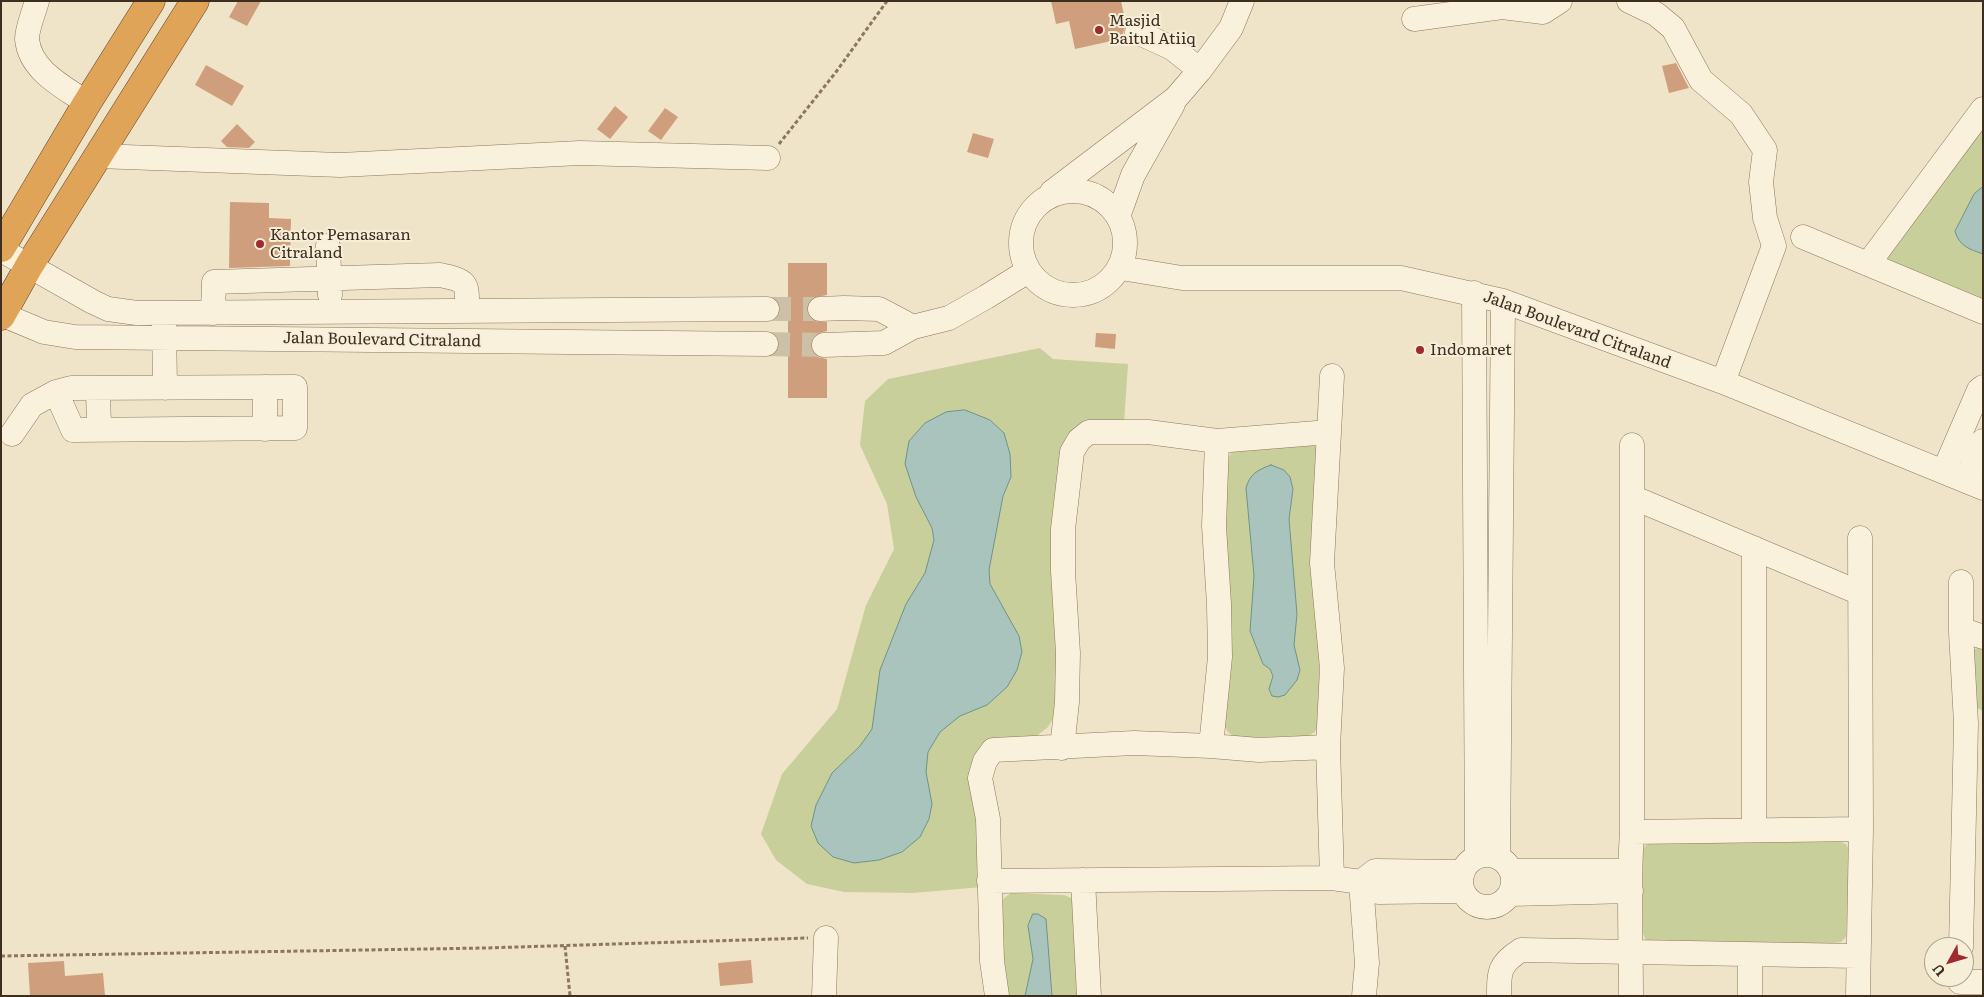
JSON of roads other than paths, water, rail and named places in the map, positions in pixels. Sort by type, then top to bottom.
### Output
[{"type":"highway","points":[[2,315],[29,266],[195,1]]},
{"type":"highway","points":[[1,249],[145,3]]},
{"type":"street","points":[[37,1],[27,38],[32,60],[54,80],[87,103]]},
{"type":"street","points":[[1119,214],[1132,175],[1176,98],[1200,70],[1231,28],[1242,1]]},
{"type":"street","points":[[1414,19],[1502,6],[1544,12],[1560,1]]},
{"type":"street","points":[[1629,1],[1656,14],[1673,28],[1701,80],[1741,114],[1765,150],[1762,182],[1765,218],[1774,246],[1724,382]]},
{"type":"street","points":[[1137,32],[1172,48],[1200,70]]},
{"type":"street","points":[[1045,197],[1071,189],[1098,195],[1119,214],[1127,241],[1121,268],[1102,288],[1076,296],[1049,290],[1028,271],[1020,244],[1026,217],[1045,197],[1176,98]]},
{"type":"street","points":[[1868,264],[1983,109]]},
{"type":"street","points":[[98,156],[340,165],[580,152],[768,158]]},
{"type":"street","points":[[1803,237],[1983,312]]},
{"type":"street","points":[[328,246],[332,340]]},
{"type":"street","name":"Jalan Boulevard Citraland","points":[[1,249],[77,294],[108,309],[137,313],[767,309]]},
{"type":"street","name":"Jalan Boulevard Citraland","points":[[1121,268],[1182,278],[1401,278],[1503,300],[1724,382],[1974,484]]},
{"type":"street","points":[[824,345],[884,343],[914,326],[949,318],[986,298],[1028,271]]},
{"type":"street","points":[[213,314],[214,282],[329,280],[440,275],[460,279],[467,288],[468,311]]},
{"type":"street","points":[[1474,293],[1474,419],[1483,870]]},
{"type":"street","points":[[1483,870],[1514,883],[1511,894],[1500,905],[1486,908],[1472,903],[1483,870],[1502,418],[1503,300]]},
{"type":"street","points":[[820,309],[879,309],[914,326]]},
{"type":"street","points":[[164,313],[164,388]]},
{"type":"street","name":"Jalan Boulevard Citraland","points":[[2,315],[44,332],[66,336],[766,344]]},
{"type":"street","points":[[1332,376],[1322,563],[1332,668],[1328,747],[1332,878]]},
{"type":"street","points":[[1944,471],[1978,390],[1983,387]]},
{"type":"street","points":[[12,434],[32,405],[56,392],[71,388],[265,388],[265,429],[73,430],[56,392]]},
{"type":"street","points":[[98,388],[99,430]]},
{"type":"street","points":[[1474,419],[1502,418]]},
{"type":"street","points":[[1062,748],[1067,702],[1068,653],[1062,571],[1063,529],[1072,452],[1079,440],[1089,432],[1148,432],[1217,442],[1329,432]]},
{"type":"street","points":[[1974,484],[1983,440]]},
{"type":"street","points":[[1211,746],[1220,657],[1214,526],[1217,442]]},
{"type":"street","points":[[1631,996],[1632,445]]},
{"type":"street","points":[[1632,497],[1860,593]]},
{"type":"street","points":[[1858,996],[1857,956],[1861,829],[1860,538]]},
{"type":"street","points":[[1754,548],[1754,830]]},
{"type":"street","points":[[1962,582],[1972,634],[1974,723],[1962,937]]},
{"type":"street","points":[[997,996],[992,961],[988,819],[980,778],[985,761],[993,750],[1134,743],[1259,750],[1328,747]]},
{"type":"street","points":[[1632,832],[1861,829]]},
{"type":"street","points":[[989,880],[1332,878],[1361,882],[1378,892],[1483,870],[1630,881]]},
{"type":"street","points":[[1083,880],[1089,996]]},
{"type":"street","points":[[1511,894],[1630,881]]},
{"type":"street","points":[[1361,882],[1367,963],[1364,996]]},
{"type":"street","points":[[824,996],[826,938]]},
{"type":"street","points":[[1499,996],[1499,972],[1507,959],[1521,950],[1857,956]]},
{"type":"street","points":[[1750,955],[1750,996]]},
{"type":"water","points":[[1983,187],[1983,254],[1962,244],[1955,231],[1974,194]]},
{"type":"water","points":[[965,410],[990,420],[1004,433],[1010,454],[1011,477],[1003,496],[989,570],[990,584],[1019,636],[1022,652],[1017,670],[1007,687],[987,705],[960,716],[940,732],[928,752],[926,772],[932,804],[929,819],[920,837],[902,852],[879,860],[854,863],[833,857],[818,843],[811,826],[816,805],[832,773],[860,746],[872,729],[880,670],[906,604],[925,573],[934,540],[932,528],[916,497],[905,464],[909,441],[925,423],[946,412]]},
{"type":"water","points":[[1271,465],[1284,470],[1290,477],[1293,489],[1289,519],[1297,614],[1294,645],[1300,670],[1297,680],[1285,695],[1278,697],[1272,696],[1269,689],[1273,676],[1270,669],[1263,664],[1250,631],[1254,576],[1246,488],[1255,473]]},
{"type":"water","points":[[1033,914],[1038,914],[1046,919],[1052,996],[1025,996],[1033,959],[1028,926]]},
{"type":"tunnel","points":[[767,309],[820,309]]},
{"type":"tunnel","points":[[766,344],[824,345]]},
{"type":"place","name":"Masjid Baitul Atiiq","points":[[1099,30]]},
{"type":"place","name":"Kantor Pemasaran Citraland","points":[[260,244]]},
{"type":"place","name":"Indomaret","points":[[1420,350]]}]
